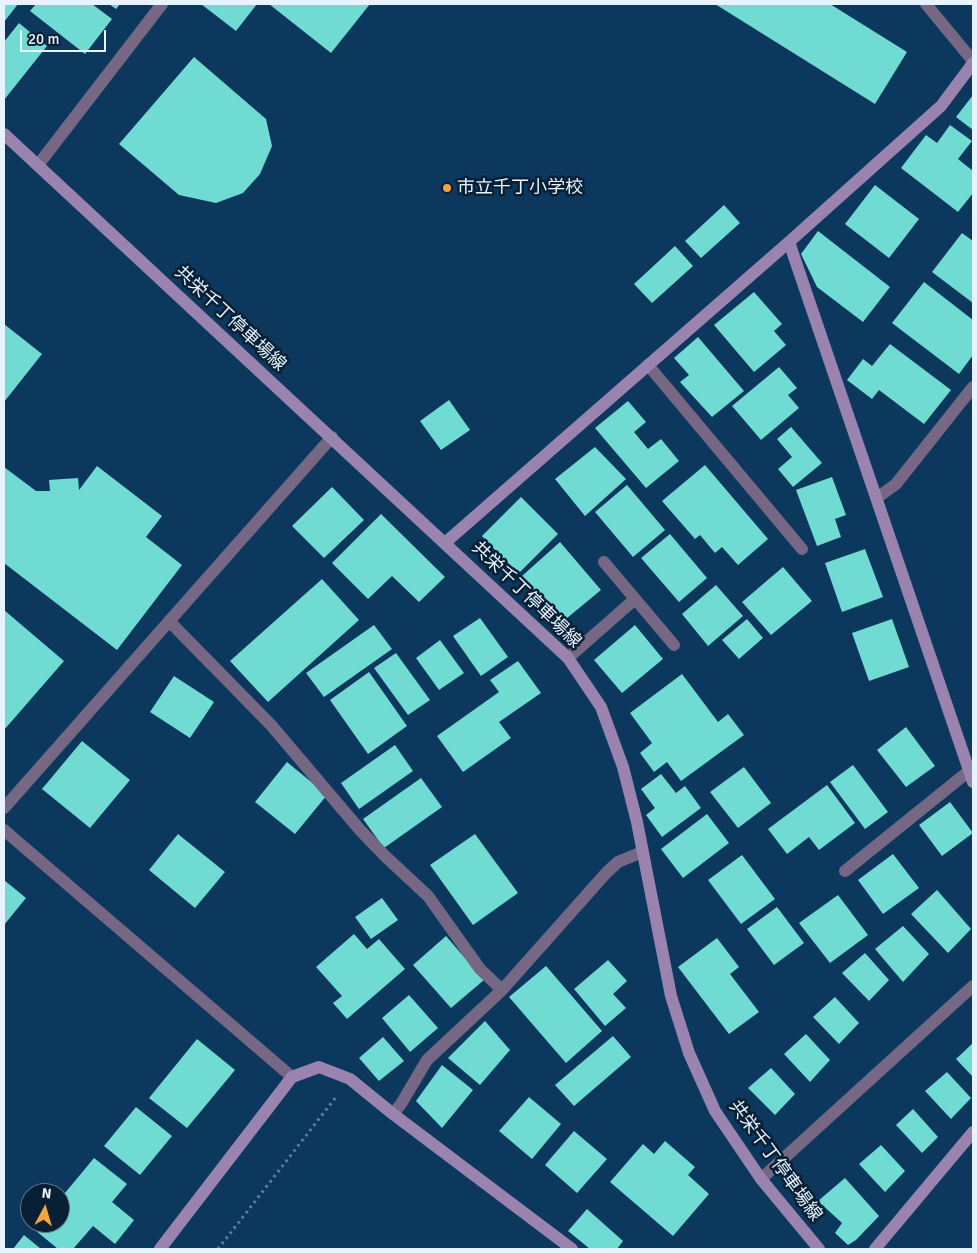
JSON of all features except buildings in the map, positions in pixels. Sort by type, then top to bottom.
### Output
[{"type":"street","points":[[38,165],[162,4]]},
{"type":"street","points":[[446,542],[789,242],[941,106],[973,62],[926,4]]},
{"type":"street","name":"共栄千丁停車場線","points":[[4,134],[446,542],[568,658],[600,707],[623,767],[637,822],[671,996],[690,1053],[715,1111],[762,1179],[819,1249]]},
{"type":"street","points":[[789,242],[971,777],[845,871]]},
{"type":"street","points":[[648,365],[802,549]]},
{"type":"street","points":[[877,498],[896,484],[973,387]]},
{"type":"street","points":[[4,808],[332,437]]},
{"type":"street","points":[[604,562],[674,645]]},
{"type":"street","points":[[568,658],[635,599]]},
{"type":"street","points":[[169,621],[271,725],[360,830],[428,896],[480,969],[502,990]]},
{"type":"street","points":[[4,830],[292,1077]]},
{"type":"street","points":[[394,1114],[427,1060],[502,990],[607,872],[618,862],[642,852]]},
{"type":"street","points":[[762,1179],[973,986]]},
{"type":"street","points":[[160,1249],[292,1077],[319,1067],[350,1079],[572,1249]]},
{"type":"street","points":[[875,1249],[973,1132]]},
{"type":"path","points":[[218,1249],[350,1079]]},
{"type":"place","name":"市立千丁小学校","points":[[447,188]]}]
